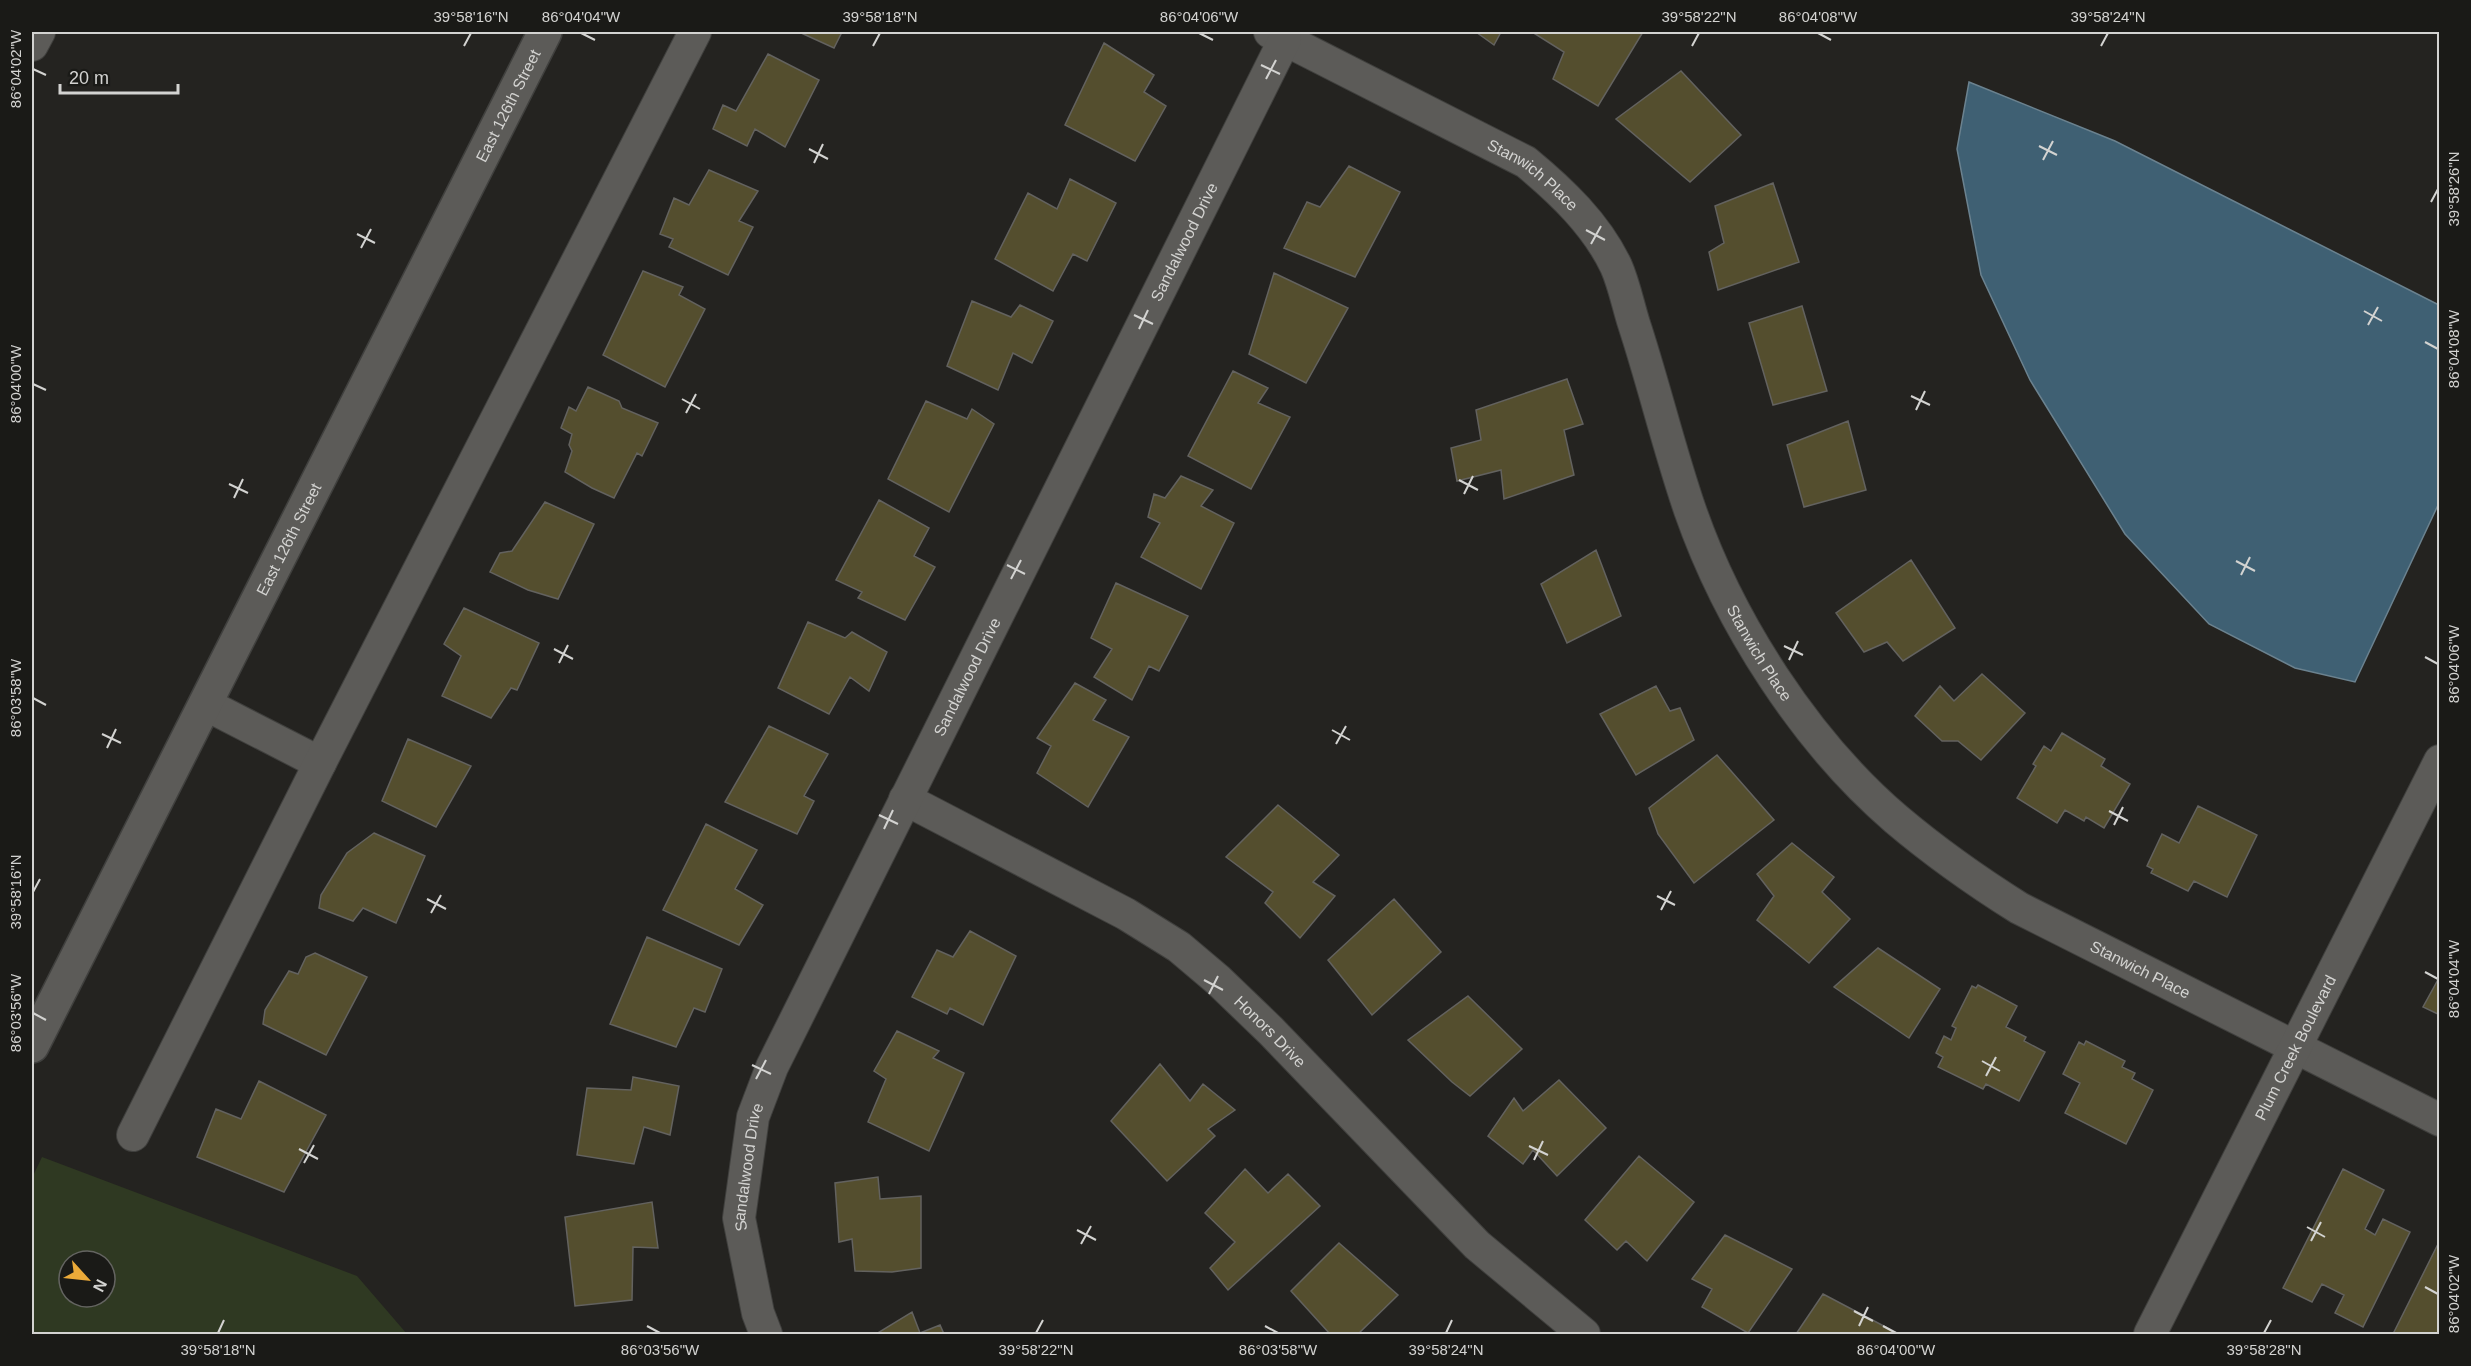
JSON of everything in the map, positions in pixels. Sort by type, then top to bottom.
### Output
[{"type":"street","points":[[32,45],[39,32]]},
{"type":"street","name":"East 126th Street","points":[[32,1046],[544,32]]},
{"type":"street","points":[[133,1135],[695,32]]},
{"type":"street","name":"Sandalwood Drive","points":[[766,1335],[758,1313],[738,1218],[753,1116],[772,1067],[1278,35]]},
{"type":"street","name":"Stanwich Place","points":[[1278,35],[1526,162],[1563,192],[1592,227],[1616,266],[1690,510],[1718,579],[1753,643],[1792,704],[1847,771],[1894,817],[1981,884],[2019,908],[2439,1120]]},
{"type":"street","points":[[205,704],[321,763]]},
{"type":"street","name":"Plum Creek Boulevard","points":[[2150,1335],[2439,761]]},
{"type":"street","name":"Honors Drive","points":[[905,799],[1126,914],[1179,947],[1218,980],[1271,1031],[1477,1245],[1584,1335]]},
{"type":"green space","points":[[42,1157],[357,1276],[407,1334],[32,1334],[32,1178]]},
{"type":"water","points":[[1969,82],[2115,141],[2439,305],[2439,503],[2355,682],[2295,668],[2209,624],[2125,534],[2030,380],[1981,275],[1957,149]]},
{"type":"building","points":[[799,32],[842,32],[834,48]]},
{"type":"building","points":[[1476,32],[1501,32],[1494,45]]},
{"type":"building","points":[[1532,32],[1643,32],[1598,106],[1553,79],[1564,52]]},
{"type":"building","points":[[1104,43],[1154,75],[1144,92],[1166,106],[1135,161],[1065,125]]},
{"type":"building","points":[[768,54],[819,80],[785,147],[755,129],[747,146],[713,129],[723,105],[736,111]]},
{"type":"building","points":[[1681,71],[1741,135],[1690,182],[1616,119]]},
{"type":"building","points":[[1349,166],[1400,192],[1355,277],[1284,248],[1307,202],[1320,207]]},
{"type":"building","points":[[709,170],[758,191],[739,221],[753,227],[728,275],[669,247],[673,239],[660,234],[674,198],[689,205]]},
{"type":"building","points":[[1070,179],[1116,203],[1087,261],[1073,254],[1053,291],[995,259],[1028,193],[1057,209]]},
{"type":"building","points":[[1773,183],[1799,262],[1718,290],[1709,252],[1724,243],[1715,206]]},
{"type":"building","points":[[643,271],[683,287],[679,295],[705,309],[665,387],[603,355]]},
{"type":"building","points":[[1274,273],[1348,308],[1306,383],[1249,354]]},
{"type":"building","points":[[972,301],[1011,317],[1020,305],[1053,321],[1032,363],[1013,353],[998,390],[947,366]]},
{"type":"building","points":[[1802,306],[1827,391],[1773,405],[1749,323]]},
{"type":"building","points":[[1233,371],[1268,388],[1258,403],[1290,417],[1251,489],[1188,456]]},
{"type":"building","points":[[1567,379],[1583,424],[1564,430],[1574,475],[1504,499],[1501,470],[1457,481],[1451,448],[1481,440],[1476,410]]},
{"type":"building","points":[[588,387],[619,401],[622,408],[658,423],[642,456],[637,453],[614,498],[565,472],[572,451],[569,445],[572,434],[561,428],[569,407],[576,411]]},
{"type":"building","points":[[926,401],[967,419],[972,409],[994,424],[949,512],[888,479]]},
{"type":"building","points":[[1848,421],[1866,490],[1804,507],[1787,445]]},
{"type":"building","points":[[1181,476],[1213,490],[1201,506],[1234,523],[1201,589],[1141,557],[1160,523],[1148,517],[1154,494],[1165,498]]},
{"type":"building","points":[[879,500],[929,528],[914,556],[935,567],[905,620],[858,598],[862,592],[836,580]]},
{"type":"building","points":[[545,502],[594,524],[558,599],[528,590],[490,572],[500,553],[512,551]]},
{"type":"building","points":[[1596,550],[1621,616],[1567,643],[1541,584]]},
{"type":"building","points":[[1911,560],[1955,628],[1903,661],[1887,642],[1864,652],[1836,613]]},
{"type":"building","points":[[1116,583],[1188,616],[1159,671],[1149,666],[1132,700],[1094,677],[1112,649],[1091,638]]},
{"type":"building","points":[[464,608],[539,643],[517,690],[511,688],[491,718],[442,696],[461,656],[444,644]]},
{"type":"building","points":[[808,622],[845,638],[852,632],[887,652],[869,691],[850,677],[829,714],[778,688]]},
{"type":"building","points":[[1982,674],[2025,713],[1981,760],[1958,741],[1942,741],[1915,716],[1940,686],[1954,701]]},
{"type":"building","points":[[1075,683],[1106,700],[1093,720],[1129,737],[1088,807],[1037,773],[1051,746],[1037,738]]},
{"type":"building","points":[[1656,686],[1670,711],[1680,708],[1694,740],[1636,775],[1600,714]]},
{"type":"building","points":[[769,726],[828,754],[804,796],[814,801],[797,834],[725,802]]},
{"type":"building","points":[[2062,733],[2105,759],[2101,766],[2130,784],[2104,828],[2086,817],[2084,821],[2065,810],[2057,823],[2017,798],[2036,766],[2033,764],[2044,746],[2051,751]]},
{"type":"building","points":[[408,739],[471,766],[436,827],[382,801]]},
{"type":"building","points":[[1717,755],[1774,820],[1694,883],[1658,834],[1649,808]]},
{"type":"building","points":[[1278,805],[1339,855],[1313,882],[1335,896],[1300,938],[1265,903],[1273,892],[1226,857]]},
{"type":"building","points":[[2198,806],[2257,835],[2227,897],[2194,881],[2188,891],[2151,873],[2153,869],[2147,866],[2162,834],[2179,843]]},
{"type":"building","points":[[706,824],[757,850],[735,889],[763,905],[739,945],[663,910]]},
{"type":"building","points":[[374,833],[425,856],[396,923],[363,908],[353,921],[319,908],[321,895],[347,853]]},
{"type":"building","points":[[1792,843],[1834,877],[1822,892],[1850,919],[1809,963],[1757,920],[1774,896],[1757,874]]},
{"type":"building","points":[[1394,899],[1441,952],[1372,1015],[1328,960]]},
{"type":"building","points":[[970,931],[1016,956],[983,1025],[950,1008],[947,1014],[912,997],[937,950],[953,957]]},
{"type":"building","points":[[647,937],[722,969],[705,1012],[694,1008],[676,1047],[610,1024]]},
{"type":"building","points":[[1878,948],[1940,989],[1909,1038],[1834,987]]},
{"type":"building","points":[[315,953],[367,977],[326,1055],[263,1024],[265,1010],[289,971],[298,974],[306,957]]},
{"type":"building","points":[[2440,976],[2440,1015],[2423,1007]]},
{"type":"building","points":[[1978,985],[2017,1006],[2006,1027],[2026,1037],[2024,1041],[2045,1052],[2019,1101],[1986,1084],[1983,1089],[1938,1067],[1943,1057],[1936,1053],[1944,1036],[1951,1040],[1956,1028],[1952,1026],[1972,986],[1976,988]]},
{"type":"building","points":[[1468,996],[1522,1049],[1470,1096],[1408,1040]]},
{"type":"building","points":[[897,1031],[939,1051],[933,1058],[964,1073],[929,1151],[868,1122],[886,1079],[874,1071]]},
{"type":"building","points":[[2086,1041],[2125,1061],[2122,1067],[2135,1073],[2132,1079],[2153,1090],[2126,1144],[2065,1113],[2080,1083],[2063,1074],[2079,1042],[2084,1045]]},
{"type":"building","points":[[1160,1064],[1190,1101],[1203,1084],[1235,1110],[1208,1129],[1215,1136],[1167,1181],[1111,1121]]},
{"type":"building","points":[[633,1077],[679,1086],[670,1135],[644,1127],[634,1164],[577,1155],[587,1088],[631,1090]]},
{"type":"building","points":[[1559,1080],[1606,1128],[1557,1176],[1533,1150],[1523,1164],[1488,1136],[1514,1098],[1523,1111]]},
{"type":"building","points":[[259,1081],[326,1115],[284,1192],[197,1157],[216,1109],[241,1119]]},
{"type":"building","points":[[1639,1156],[1694,1202],[1647,1261],[1626,1241],[1617,1250],[1585,1220]]},
{"type":"building","points":[[1245,1169],[1268,1193],[1288,1174],[1320,1206],[1228,1290],[1210,1268],[1235,1242],[1205,1213]]},
{"type":"building","points":[[2343,1169],[2384,1190],[2365,1229],[2375,1235],[2383,1219],[2410,1232],[2363,1327],[2335,1313],[2344,1295],[2322,1284],[2312,1302],[2283,1288]]},
{"type":"building","points":[[878,1177],[880,1199],[921,1196],[921,1268],[892,1272],[855,1271],[852,1239],[839,1242],[835,1183]]},
{"type":"building","points":[[652,1202],[658,1248],[633,1247],[632,1300],[575,1306],[565,1217]]},
{"type":"building","points":[[1725,1235],[1792,1269],[1748,1333],[1702,1307],[1712,1289],[1692,1279]]},
{"type":"building","points":[[2440,1240],[2440,1334],[2393,1334]]},
{"type":"building","points":[[1339,1243],[1398,1295],[1358,1334],[1330,1334],[1291,1291]]},
{"type":"building","points":[[1823,1294],[1897,1333],[1796,1334]]},
{"type":"building","points":[[912,1312],[920,1333],[940,1325],[944,1334],[876,1334]]}]
